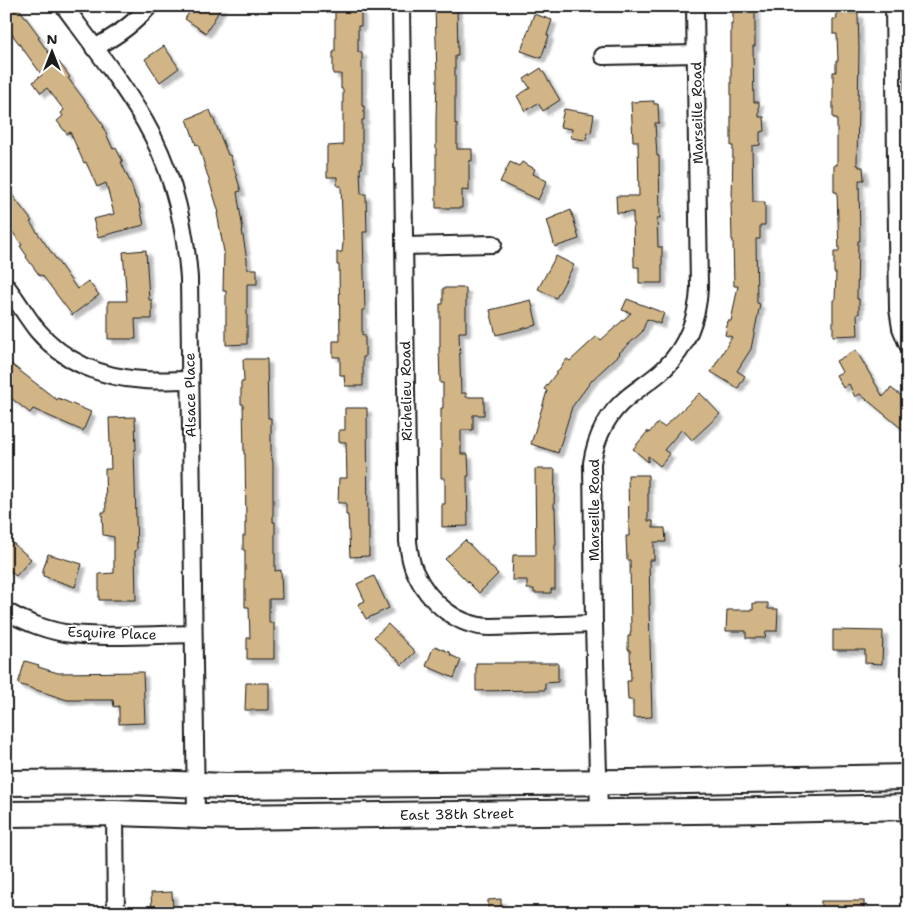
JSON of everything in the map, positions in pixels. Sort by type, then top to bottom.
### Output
[{"type":"main road","points":[[6,783],[131,782],[225,786],[908,777]]},
{"type":"main road","name":"East 38th Street","points":[[6,814],[115,813],[237,817],[908,807]]},
{"type":"street","name":"Alsace Place","points":[[64,6],[129,96],[145,122],[162,157],[183,228],[188,265],[194,785],[196,816]]},
{"type":"street","points":[[94,48],[120,32],[149,6]]},
{"type":"street","name":"Richelieu Road","points":[[401,6],[408,541],[410,559],[420,582],[432,598],[449,613],[476,625],[491,627],[594,624]]},
{"type":"street","name":"Marseille Road","points":[[599,812],[592,470],[598,440],[608,419],[617,407],[660,373],[675,356],[684,343],[690,329],[698,300],[695,6]]},
{"type":"street","points":[[894,6],[898,309],[901,328],[908,345]]},
{"type":"street","points":[[603,56],[696,54]]},
{"type":"street","points":[[404,246],[493,244]]},
{"type":"street","points":[[6,286],[36,329],[52,346],[91,370],[127,379],[190,380]]},
{"type":"street","name":"Esquire Place","points":[[6,611],[42,627],[73,634],[96,636],[192,634]]},
{"type":"street","points":[[115,813],[116,913]]},
{"type":"building","points":[[6,6],[17,6],[40,37],[38,38],[57,64],[59,62],[70,77],[68,78],[104,126],[113,149],[116,148],[123,162],[121,162],[136,199],[138,199],[144,225],[98,237],[93,219],[114,214],[106,183],[97,187],[70,132],[67,134],[57,121],[63,116],[61,113],[64,110],[47,88],[41,93],[33,82],[42,75],[6,26]]},
{"type":"building","points":[[193,6],[222,6],[206,33],[185,19]]},
{"type":"building","points":[[335,6],[361,6],[361,26],[358,26],[358,52],[362,52],[362,106],[364,106],[364,120],[362,120],[362,168],[360,168],[361,194],[366,194],[367,232],[363,232],[365,310],[362,310],[362,335],[365,335],[365,357],[363,357],[363,386],[345,386],[344,375],[340,375],[340,357],[333,357],[333,341],[340,341],[339,265],[337,265],[337,252],[342,252],[343,243],[341,186],[337,186],[337,177],[327,177],[327,146],[343,145],[343,89],[341,89],[341,74],[333,74]]},
{"type":"building","points":[[435,6],[457,6],[458,56],[455,56],[455,124],[457,124],[457,149],[472,149],[472,161],[469,161],[469,191],[462,190],[462,208],[436,208],[437,76]]},
{"type":"building","points":[[733,9],[755,9],[755,46],[753,46],[754,102],[759,102],[759,117],[764,117],[765,131],[760,132],[760,145],[752,146],[753,202],[765,202],[765,225],[760,225],[760,239],[756,239],[757,303],[760,304],[751,349],[737,371],[745,376],[738,388],[711,372],[732,337],[725,335],[728,321],[731,321],[738,286],[734,286],[731,202],[733,146],[731,146],[731,24],[733,24]]},
{"type":"building","points":[[836,13],[858,13],[857,165],[863,167],[864,180],[859,180],[858,335],[833,336],[833,300],[835,300],[836,273],[834,273],[834,252],[839,252],[837,192],[834,192],[834,165],[837,165],[837,118],[833,118],[833,72],[836,72],[836,61],[838,61],[837,34],[833,34],[833,19],[837,19]]},
{"type":"building","points":[[534,14],[552,20],[547,35],[549,36],[541,58],[521,51]]},
{"type":"building","points":[[164,46],[179,68],[160,82],[145,59]]},
{"type":"building","points":[[541,68],[560,100],[543,111],[538,103],[525,111],[517,96],[530,88],[524,79]]},
{"type":"building","points":[[654,101],[654,104],[658,104],[659,123],[655,123],[657,156],[659,156],[660,218],[657,218],[658,247],[662,247],[662,283],[639,283],[639,267],[634,267],[633,212],[617,213],[616,196],[639,196],[638,141],[633,141],[631,102]]},
{"type":"building","points":[[564,109],[594,114],[591,133],[587,132],[586,140],[571,138],[572,129],[560,127]]},
{"type":"building","points":[[210,110],[228,155],[230,155],[241,191],[237,192],[247,269],[257,269],[257,284],[247,284],[247,344],[226,345],[226,291],[223,291],[224,252],[217,213],[219,213],[198,144],[196,145],[187,119]]},
{"type":"building","points":[[510,162],[519,166],[522,162],[535,169],[533,174],[547,181],[538,200],[500,182]]},
{"type":"building","points":[[6,187],[32,221],[30,222],[77,289],[88,281],[99,295],[72,315],[26,257],[20,246],[22,245],[6,223]]},
{"type":"building","points":[[571,210],[579,239],[555,247],[547,220]]},
{"type":"building","points":[[146,250],[149,300],[152,300],[152,319],[135,319],[136,339],[108,339],[108,301],[127,301],[123,252]]},
{"type":"building","points":[[556,256],[574,265],[556,298],[538,289]]},
{"type":"building","points":[[443,288],[466,288],[466,332],[459,332],[461,393],[466,393],[466,397],[484,397],[484,415],[473,415],[473,430],[461,430],[461,454],[468,454],[468,526],[442,527],[442,504],[445,504],[445,478],[441,478],[443,383],[440,383],[439,347],[440,304],[443,304]]},
{"type":"building","points":[[627,299],[664,313],[660,324],[647,319],[642,332],[592,380],[572,407],[558,453],[531,444],[547,391],[544,389],[567,359],[570,361],[597,336],[601,340],[631,313],[622,310]]},
{"type":"building","points":[[531,300],[537,325],[496,335],[490,310]]},
{"type":"building","points":[[856,350],[883,397],[891,388],[908,401],[908,434],[860,394],[855,397],[849,384],[843,388],[836,375],[842,372],[836,361]]},
{"type":"building","points":[[243,359],[267,359],[268,418],[271,418],[271,453],[273,463],[275,571],[281,570],[282,599],[269,599],[269,623],[274,623],[274,659],[247,659],[247,638],[250,638],[249,607],[245,607],[245,550],[243,550],[243,536],[245,536],[246,523],[243,404],[241,404],[241,382],[244,382]]},
{"type":"building","points":[[6,360],[57,400],[58,398],[91,412],[83,431],[33,409],[30,413],[6,394]]},
{"type":"building","points":[[700,393],[720,414],[692,440],[682,429],[664,450],[670,454],[660,466],[648,456],[648,462],[633,449],[648,431],[648,434],[658,423],[664,427]]},
{"type":"building","points":[[345,408],[367,408],[369,556],[350,557],[346,503],[338,503],[339,478],[347,478],[346,442],[339,442],[339,430],[345,430]]},
{"type":"building","points":[[135,417],[136,600],[99,600],[99,574],[114,573],[114,537],[103,535],[102,512],[106,512],[105,469],[111,469],[109,418]]},
{"type":"building","points":[[535,469],[555,469],[555,589],[551,589],[551,593],[534,593],[534,589],[527,589],[527,580],[512,580],[513,555],[536,555]]},
{"type":"building","points":[[628,475],[648,475],[648,521],[653,521],[653,528],[665,528],[666,542],[654,542],[654,560],[649,560],[652,717],[633,718],[633,700],[628,700],[627,681],[631,681],[628,636],[630,636],[631,629],[630,560],[627,560],[626,536],[629,536]]},
{"type":"building","points":[[6,537],[31,559],[16,576],[6,568]]},
{"type":"building","points":[[465,540],[498,574],[479,593],[445,559]]},
{"type":"building","points":[[48,554],[82,564],[75,587],[43,576]]},
{"type":"building","points":[[374,576],[389,608],[366,619],[358,604],[365,601],[357,584]]},
{"type":"building","points":[[753,603],[768,603],[768,609],[778,609],[777,631],[766,631],[765,638],[746,638],[746,631],[726,631],[727,610],[753,610]]},
{"type":"building","points":[[388,624],[415,652],[402,665],[374,637]]},
{"type":"building","points":[[833,630],[883,631],[882,664],[865,663],[865,650],[833,650]]},
{"type":"building","points":[[435,646],[461,660],[454,678],[426,666]]},
{"type":"building","points":[[25,661],[58,673],[143,672],[145,723],[119,724],[119,706],[114,707],[113,700],[67,700],[18,684]]},
{"type":"building","points":[[476,663],[558,663],[558,682],[545,683],[545,690],[476,691]]},
{"type":"building","points":[[246,683],[269,683],[269,710],[245,710]]},
{"type":"building","points":[[172,892],[173,908],[170,908],[170,913],[152,913],[151,893]]},
{"type":"building","points":[[501,899],[501,913],[488,913],[488,900]]},
{"type":"building","points":[[821,901],[864,901],[864,913],[821,913]]}]
